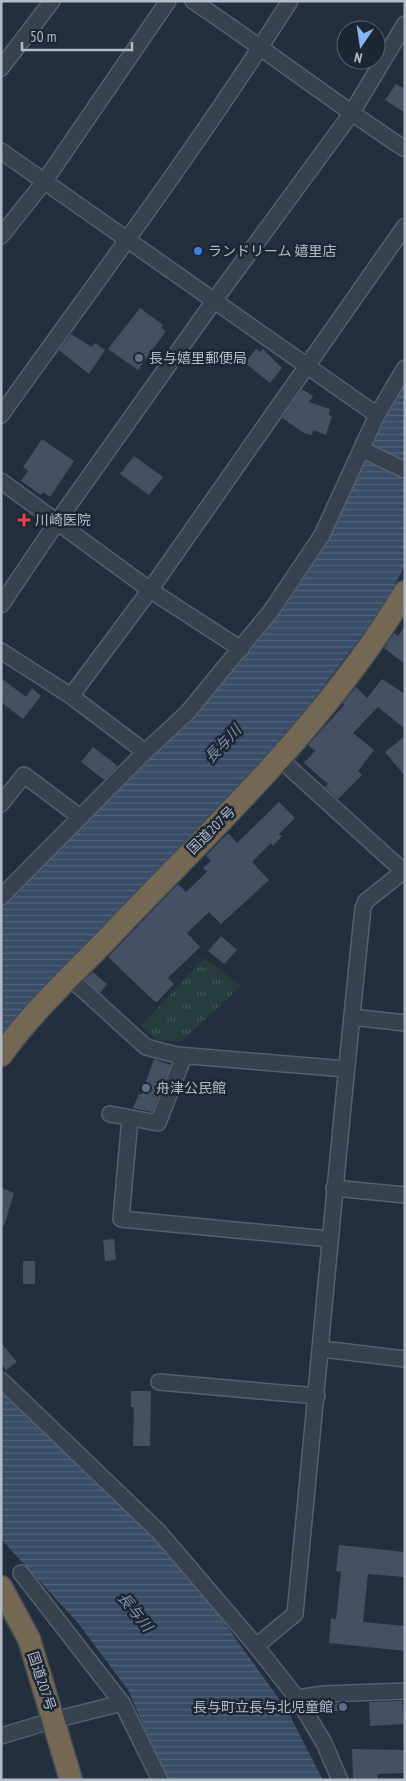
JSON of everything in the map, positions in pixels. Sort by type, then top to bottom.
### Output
[{"type":"highway","name":"国道207号","points":[[1,1055],[43,1005],[280,758],[332,699],[389,619],[405,592]]},
{"type":"highway","name":"国道207号","points":[[1,1587],[28,1639],[71,1780]]},
{"type":"street","points":[[1,68],[52,1]]},
{"type":"street","points":[[1,236],[44,182],[168,1]]},
{"type":"street","points":[[193,1],[261,46],[351,114],[405,149]]},
{"type":"street","points":[[1,415],[126,240],[261,46],[290,1]]},
{"type":"street","points":[[1,605],[57,522],[214,301],[351,114],[405,24]]},
{"type":"street","points":[[1,151],[377,416]]},
{"type":"street","points":[[71,696],[150,590],[405,226]]},
{"type":"street","points":[[1,897],[145,752],[188,712],[271,612],[322,535],[365,451],[377,416],[405,368]]},
{"type":"street","points":[[365,451],[405,470]]},
{"type":"street","points":[[1,480],[150,590],[241,649]]},
{"type":"street","points":[[1,651],[71,696],[145,752]]},
{"type":"street","points":[[256,1646],[294,1614],[322,1349],[334,1188],[346,1069],[366,901],[404,871],[280,758]]},
{"type":"street","points":[[1,804],[24,775],[80,817]]},
{"type":"street","points":[[70,978],[146,1047],[184,1056],[346,1069]]},
{"type":"street","points":[[352,1017],[405,1023]]},
{"type":"street","points":[[110,1114],[158,1123],[184,1056]]},
{"type":"street","points":[[130,1118],[121,1219],[330,1239]]},
{"type":"street","points":[[334,1188],[405,1195]]},
{"type":"street","points":[[322,1349],[405,1359]]},
{"type":"street","points":[[1,1380],[159,1532],[256,1646],[298,1698],[324,1744],[340,1780]]},
{"type":"street","points":[[159,1382],[317,1396]]},
{"type":"street","points":[[21,1573],[122,1703],[160,1780]]},
{"type":"street","points":[[298,1698],[324,1694],[405,1691]]},
{"type":"street","points":[[1,1736],[122,1703]]},
{"type":"green space","points":[[204,958],[241,986],[181,1042],[156,1040],[141,1026]]},
{"type":"water","name":"長与川","points":[[405,378],[405,565],[385,605],[304,712],[238,788],[1,1039],[1,906],[206,701],[245,657],[280,612],[325,542],[380,424]]},
{"type":"water","name":"長与川","points":[[1,1384],[99,1476],[218,1614],[287,1710],[323,1780],[167,1780],[128,1690],[78,1623],[1,1539]]},
{"type":"building","points":[[396,84],[405,89],[405,113],[385,100]]},
{"type":"building","points":[[140,308],[163,325],[161,328],[166,331],[138,370],[108,349]]},
{"type":"building","points":[[71,334],[92,347],[95,343],[105,350],[89,374],[59,350]]},
{"type":"building","points":[[256,349],[260,352],[263,349],[282,368],[270,383],[245,363]]},
{"type":"building","points":[[302,389],[313,396],[309,402],[330,409],[329,415],[332,416],[326,435],[313,430],[312,435],[304,433],[282,418]]},
{"type":"building","points":[[42,439],[74,461],[50,497],[43,492],[41,495],[21,481],[28,471],[23,467]]},
{"type":"building","points":[[134,456],[163,477],[149,495],[120,474]]},
{"type":"building","points":[[405,626],[405,664],[384,648],[394,633],[398,636]]},
{"type":"building","points":[[1,678],[26,697],[32,688],[41,696],[23,719],[1,702]]},
{"type":"building","points":[[382,679],[405,694],[405,729],[378,707],[353,733],[374,750],[358,771],[362,775],[338,799],[325,787],[328,784],[304,763],[315,751],[308,745],[344,705],[343,703],[356,687],[367,698]]},
{"type":"building","points":[[405,736],[405,776],[385,752]]},
{"type":"building","points":[[93,747],[118,766],[104,780],[81,762]]},
{"type":"building","points":[[279,802],[295,818],[279,834],[282,836],[273,846],[271,843],[252,862],[269,880],[221,924],[209,912],[187,933],[200,947],[168,978],[174,984],[157,1002],[154,1001],[108,957],[178,884],[186,892],[207,872],[203,868],[211,861],[206,856],[226,835],[229,834],[237,843]]},
{"type":"building","points":[[221,936],[237,950],[224,964],[208,951]]},
{"type":"building","points":[[93,972],[107,984],[100,993],[85,979]]},
{"type":"building","points":[[154,1059],[171,1065],[152,1112],[133,1108],[139,1094],[141,1095]]},
{"type":"building","points":[[1,1188],[14,1193],[4,1226],[1,1226]]},
{"type":"building","points":[[114,1239],[116,1260],[105,1261],[103,1240]]},
{"type":"building","points":[[23,1261],[35,1261],[35,1284],[23,1284]]},
{"type":"building","points":[[1,1343],[17,1362],[6,1370],[1,1364]]},
{"type":"building","points":[[131,1391],[151,1391],[150,1446],[133,1446],[134,1407],[131,1407]]},
{"type":"building","points":[[339,1545],[405,1552],[405,1577],[368,1574],[363,1622],[405,1626],[405,1651],[329,1643],[331,1618],[336,1619],[341,1572],[336,1571]]},
{"type":"building","points":[[402,1701],[404,1724],[370,1726],[369,1702]]},
{"type":"building","points":[[340,1703],[340,1711],[323,1711],[323,1704]]},
{"type":"building","points":[[352,1749],[405,1750],[405,1773],[378,1774],[378,1780],[353,1780]]},
{"type":"place","name":"ランドリーム 嬉里店","points":[[198,251]]},
{"type":"place","name":"長与嬉里郵便局","points":[[139,358]]},
{"type":"place","name":"川崎医院","points":[[24,520]]},
{"type":"place","name":"舟津公民館","points":[[146,1088]]},
{"type":"place","name":"長与町立長与北児童館","points":[[343,1707]]}]
